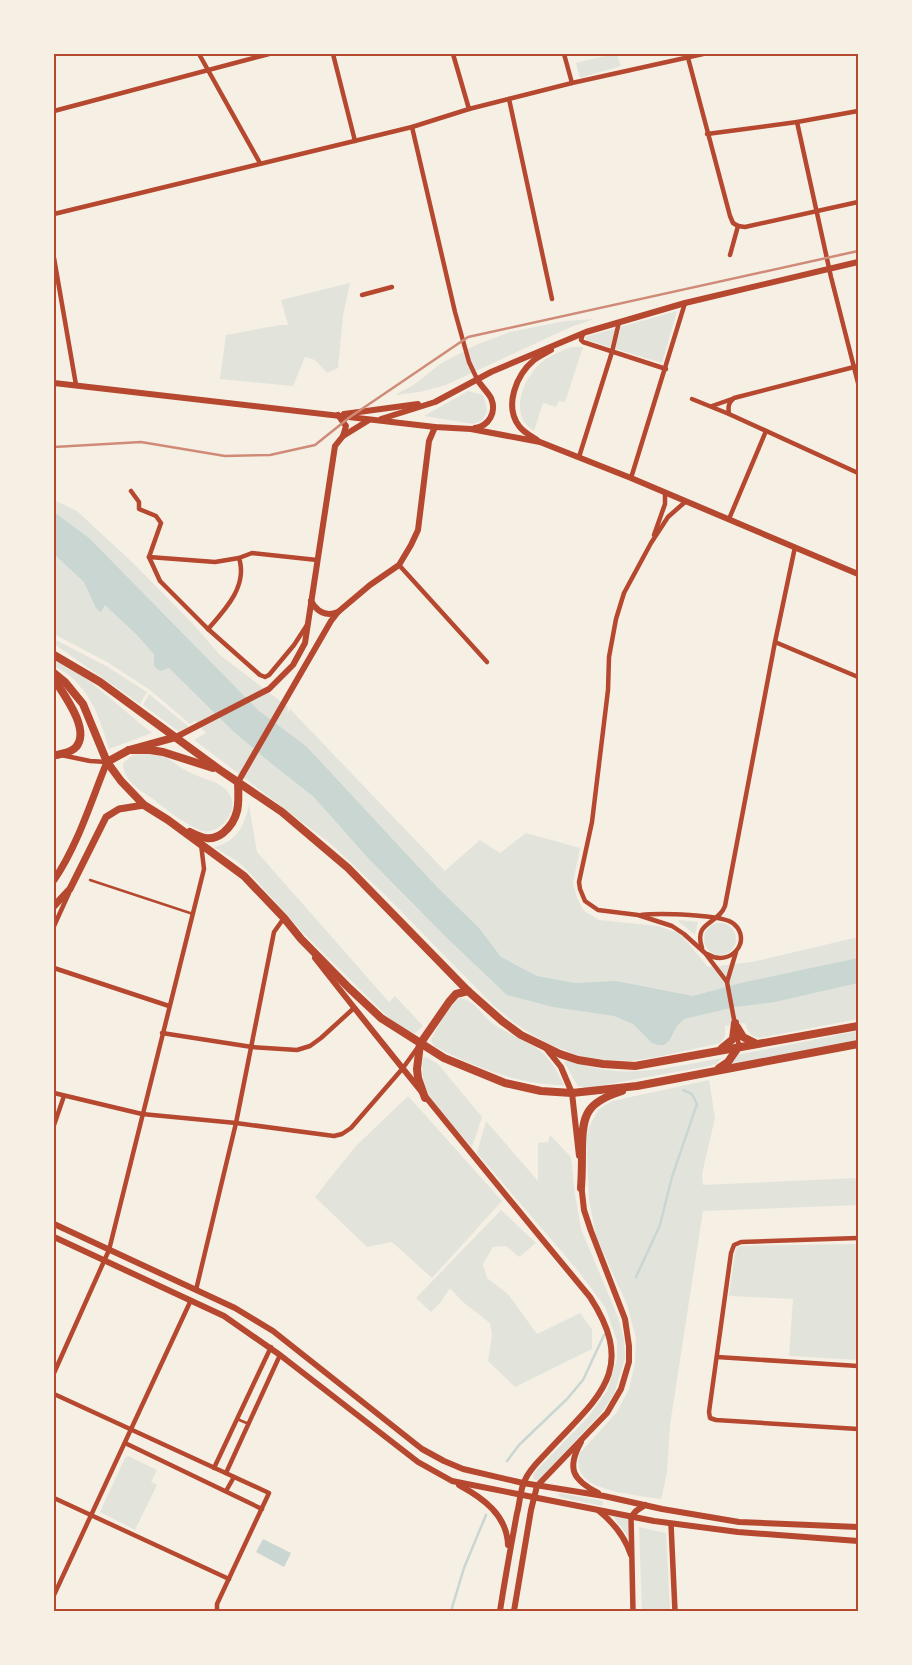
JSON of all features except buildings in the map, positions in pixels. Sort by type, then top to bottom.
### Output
[{"type":"highway","points":[[54,655],[100,682],[220,770],[282,812],[348,868],[468,990],[502,1021],[521,1035],[560,1054],[578,1060],[635,1066],[858,1026]]},
{"type":"highway","points":[[54,673],[65,682],[83,704],[107,762],[121,781],[144,805],[168,820],[244,876],[301,939],[381,1018],[444,1058],[505,1083],[542,1091],[572,1093],[638,1086],[858,1044]]},
{"type":"highway","points":[[54,679],[74,712],[81,737],[76,747],[70,752],[56,754]]},
{"type":"highway","points":[[107,762],[129,750],[176,737]]},
{"type":"highway","points":[[129,750],[163,752],[220,770]]},
{"type":"highway","points":[[168,820],[205,838],[216,838],[230,826],[236,816],[239,800],[238,782]]},
{"type":"highway","points":[[425,1098],[417,1069],[420,1044],[456,994],[468,990]]},
{"type":"highway","points":[[735,1024],[743,1037],[757,1043]]},
{"type":"highway","points":[[717,1051],[727,1046],[733,1039],[735,1024]]},
{"type":"highway","points":[[713,1072],[728,1062],[739,1046]]},
{"type":"highway","points":[[581,1188],[582,1130],[588,1112],[599,1101],[608,1096],[638,1086]]},
{"type":"main road","points":[[377,420],[435,402],[477,379],[567,339],[619,321],[685,303],[858,262]]},
{"type":"main road","points":[[540,442],[520,427],[512,414],[513,394],[522,374],[533,361],[567,339]]},
{"type":"main road","points":[[471,429],[485,426],[490,420],[493,407],[491,399],[477,379]]},
{"type":"main road","points":[[54,383],[369,420],[471,429],[540,442],[631,478],[858,574]]},
{"type":"main road","points":[[338,415],[435,402]]},
{"type":"main road","points":[[338,415],[346,426],[343,436]]},
{"type":"main road","points":[[176,737],[270,689],[293,665],[305,643],[334,452],[338,441],[343,436],[369,420]]},
{"type":"main road","points":[[238,782],[283,702],[338,612],[370,585],[399,565],[418,530],[429,441],[435,427]]},
{"type":"main road","points":[[311,602],[323,614],[338,612]]},
{"type":"main road","points":[[54,880],[62,868],[81,826],[107,762]]},
{"type":"main road","points":[[54,906],[70,889],[106,817],[119,809],[144,805]]},
{"type":"main road","points":[[301,939],[425,1098],[590,1297],[602,1314],[610,1337],[612,1360],[605,1385],[596,1398],[528,1473],[523,1483],[508,1557],[500,1611]]},
{"type":"main road","points":[[514,1611],[537,1486],[607,1413],[621,1389],[629,1362],[629,1346],[624,1319],[590,1231],[584,1210],[572,1093],[561,1067],[544,1046]]},
{"type":"main road","points":[[54,1224],[235,1308],[273,1330],[422,1449],[463,1469],[537,1486],[604,1496],[739,1522],[858,1528]]},
{"type":"main road","points":[[54,1237],[224,1316],[270,1347],[418,1462],[480,1497],[494,1510],[503,1524],[508,1539],[508,1557]]},
{"type":"main road","points":[[587,1433],[577,1450],[573,1464],[574,1471],[577,1479],[583,1485],[604,1496]]},
{"type":"main road","points":[[452,1481],[671,1524],[738,1532],[858,1541]]},
{"type":"main road","points":[[632,1516],[645,1505]]},
{"type":"main road","points":[[662,1508],[671,1524]]},
{"type":"main road","points":[[598,1510],[614,1525],[626,1542],[631,1555]]},
{"type":"street","points":[[199,54],[260,163]]},
{"type":"street","points":[[54,111],[269,54]]},
{"type":"street","points":[[333,54],[355,141]]},
{"type":"street","points":[[453,54],[469,109]]},
{"type":"street","points":[[564,54],[572,83]]},
{"type":"street","points":[[54,214],[412,127],[469,109],[572,83],[704,54]]},
{"type":"street","points":[[688,56],[707,134],[733,223],[745,227],[858,202]]},
{"type":"street","points":[[509,99],[552,299]]},
{"type":"street","points":[[707,134],[858,112]]},
{"type":"street","points":[[797,122],[830,268],[856,367],[858,383]]},
{"type":"street","points":[[412,127],[455,312],[469,362],[477,379]]},
{"type":"street","points":[[730,255],[738,226]]},
{"type":"street","points":[[54,258],[76,385]]},
{"type":"street","points":[[362,295],[392,287]]},
{"type":"street","points":[[631,478],[685,303]]},
{"type":"street","points":[[579,457],[612,352],[619,321]]},
{"type":"street","points":[[586,332],[581,336],[583,342],[666,369]]},
{"type":"street","points":[[712,406],[734,398],[856,367]]},
{"type":"street","points":[[729,414],[729,402],[734,398]]},
{"type":"street","points":[[692,399],[712,406],[858,472]]},
{"type":"street","points":[[729,519],[766,431]]},
{"type":"street","points":[[131,490],[139,502],[139,509],[156,516],[161,523],[149,557],[160,582],[208,629],[260,675],[265,677],[269,675],[294,646],[307,624]]},
{"type":"street","points":[[651,543],[664,509],[665,493]]},
{"type":"street","points":[[685,502],[668,517],[651,543],[624,593],[616,619],[609,657],[608,690],[592,822],[579,882],[586,901],[598,910],[638,916],[675,927],[705,953],[727,982],[739,1046]]},
{"type":"street","points":[[736,951],[725,958],[718,959],[705,953],[700,941],[700,934],[707,923],[722,913],[725,906],[795,547]]},
{"type":"street","points":[[149,557],[215,562],[239,558],[252,553],[317,560]]},
{"type":"street","points":[[208,629],[221,614],[240,584],[242,574],[239,558]]},
{"type":"street","points":[[399,565],[487,662]]},
{"type":"street","points":[[775,642],[858,677]]},
{"type":"street","points":[[56,754],[90,761],[107,762]]},
{"type":"street","points":[[54,1373],[109,1250],[204,870],[204,847]]},
{"type":"street","points":[[54,926],[70,889]]},
{"type":"street","points":[[638,916],[657,914],[727,919],[738,928],[740,941],[727,982]]},
{"type":"street","points":[[196,1290],[236,1123],[274,932],[284,918]]},
{"type":"street","points":[[54,968],[169,1006]]},
{"type":"street","points":[[162,1034],[252,1047],[297,1050],[310,1046],[354,1008]]},
{"type":"street","points":[[54,1092],[142,1114],[236,1123],[334,1136],[342,1134],[351,1128],[403,1068],[420,1044]]},
{"type":"street","points":[[54,1125],[64,1096]]},
{"type":"street","points":[[858,1238],[742,1242],[734,1245],[731,1253],[709,1412],[710,1418],[713,1419],[858,1429]]},
{"type":"street","points":[[54,1595],[191,1300]]},
{"type":"street","points":[[214,1468],[270,1347]]},
{"type":"street","points":[[226,1473],[280,1355]]},
{"type":"street","points":[[717,1357],[858,1366]]},
{"type":"street","points":[[54,1394],[270,1493],[217,1604],[217,1611]]},
{"type":"street","points":[[125,1443],[262,1508]]},
{"type":"street","points":[[226,1492],[234,1477]]},
{"type":"street","points":[[54,1498],[229,1580]]},
{"type":"street","points":[[632,1516],[633,1611]]},
{"type":"street","points":[[671,1524],[675,1611]]},
{"type":"lane","points":[[90,880],[193,914]]},
{"type":"lane","points":[[237,1419],[249,1424]]},
{"type":"shaded area","points":[[617,54],[621,66],[580,78],[576,63]]},
{"type":"shaded area","points":[[350,283],[343,316],[338,368],[327,373],[315,360],[305,357],[293,386],[220,379],[226,335],[288,325],[281,300]]},
{"type":"shaded area","points":[[677,311],[662,363],[586,340],[585,337]]},
{"type":"shaded area","points":[[594,319],[571,327],[446,385],[420,392],[395,395],[415,384],[440,364],[476,345],[510,332],[565,321]]},
{"type":"shaded area","points":[[571,347],[583,347],[565,402],[559,401],[556,407],[543,403],[534,431],[524,421],[521,412],[521,396],[527,380],[543,361]]},
{"type":"shaded area","points":[[468,391],[483,395],[487,411],[482,421],[473,424],[424,416]]},
{"type":"shaded area","points":[[54,500],[77,511],[132,562],[193,624],[220,655],[288,707],[287,714],[290,709],[445,871],[480,840],[500,853],[526,833],[580,848],[573,883],[577,898],[584,911],[599,920],[658,926],[676,932],[683,937],[708,967],[752,962],[858,937],[858,1019],[760,1038],[750,1034],[745,1023],[725,1026],[725,1036],[721,1043],[631,1061],[579,1056],[549,1044],[531,1034],[492,1004],[382,892],[331,844],[194,740],[206,733],[195,721],[190,724],[150,690],[107,662],[54,634]]},
{"type":"shaded area","points":[[54,512],[89,538],[258,710],[307,747],[437,887],[479,928],[501,957],[537,976],[575,983],[616,981],[693,996],[741,983],[858,958],[858,983],[775,1002],[735,1007],[684,1019],[677,1026],[669,1041],[664,1045],[652,1043],[633,1024],[614,1016],[553,1007],[507,995],[447,938],[368,858],[314,797],[233,731],[169,668],[160,671],[154,666],[154,654],[105,605],[101,612],[96,608],[84,582],[54,554]]},
{"type":"shaded area","points":[[54,639],[106,666],[147,692],[140,704],[54,644]]},
{"type":"shaded area","points":[[54,659],[80,674],[152,733],[109,749],[96,712],[84,691],[76,681],[54,666]]},
{"type":"shaded area","points":[[149,694],[189,727],[178,731],[143,705]]},
{"type":"shaded area","points":[[133,755],[162,755],[187,771],[224,788],[231,798],[232,805],[231,812],[223,824],[211,831],[199,829],[178,818],[137,788],[126,775],[123,763]]},
{"type":"shaded area","points":[[249,805],[257,852],[389,1002],[395,996],[423,1026],[415,1033],[392,1021],[302,932],[248,871],[238,862],[214,847],[222,845],[234,837],[245,820]]},
{"type":"shaded area","points":[[679,920],[698,922],[695,935],[679,922]]},
{"type":"shaded area","points":[[720,923],[732,927],[736,939],[732,951],[720,955],[708,951],[704,939],[708,927]]},
{"type":"shaded area","points":[[460,998],[473,1004],[496,1026],[543,1053],[564,1085],[530,1082],[497,1073],[481,1068],[434,1046],[431,1040],[440,1023],[451,1006]]},
{"type":"shaded area","points":[[858,1031],[858,1041],[729,1065],[736,1055]]},
{"type":"shaded area","points":[[426,1057],[438,1064],[482,1117],[472,1147],[438,1108],[427,1092],[423,1072],[423,1058]]},
{"type":"shaded area","points":[[722,1058],[717,1064],[709,1066],[587,1088],[578,1086],[564,1062],[569,1060],[589,1067],[608,1070],[646,1071]]},
{"type":"shaded area","points":[[709,1080],[715,1118],[702,1174],[703,1185],[858,1178],[858,1205],[703,1211],[670,1425],[667,1473],[661,1499],[608,1490],[589,1481],[581,1474],[579,1454],[617,1412],[629,1389],[635,1363],[636,1338],[627,1305],[596,1236],[589,1200],[586,1139],[589,1127],[599,1109],[612,1101]]},
{"type":"shaded area","points":[[408,1096],[502,1201],[432,1278],[392,1242],[367,1247],[315,1197],[355,1147]]},
{"type":"shaded area","points":[[486,1121],[538,1181],[538,1143],[548,1142],[550,1135],[571,1157],[581,1229],[618,1317],[624,1339],[625,1358],[614,1394],[603,1411],[539,1480],[535,1480],[533,1477],[534,1473],[588,1417],[607,1391],[617,1359],[617,1341],[605,1307],[579,1272],[477,1153]]},
{"type":"shaded area","points":[[501,1210],[536,1243],[519,1257],[506,1246],[493,1247],[483,1264],[487,1278],[508,1294],[537,1334],[580,1313],[592,1329],[592,1349],[515,1387],[488,1361],[492,1335],[490,1323],[463,1302],[450,1288],[431,1312],[416,1298]]},
{"type":"shaded area","points":[[858,1244],[858,1360],[789,1356],[793,1299],[729,1296],[735,1252],[738,1246]]},
{"type":"shaded area","points":[[128,1456],[157,1470],[151,1482],[157,1485],[135,1530],[100,1512],[125,1458]]},
{"type":"shaded area","points":[[559,1493],[603,1501],[602,1506],[559,1497]]},
{"type":"shaded area","points":[[613,1516],[629,1518],[632,1542]]},
{"type":"shaded area","points":[[639,1527],[666,1533],[670,1611],[642,1611]]},
{"type":"shaded area","points":[[263,1539],[291,1553],[284,1567],[256,1552]]},
{"type":"waterway","points":[[636,1277],[660,1225],[672,1177],[697,1104],[692,1094],[683,1090]]},
{"type":"waterway","points":[[507,1461],[519,1445],[567,1399],[583,1380],[604,1335]]},
{"type":"waterway","points":[[451,1611],[464,1568],[486,1515]]},
{"type":"railway","points":[[54,447],[141,442],[225,456],[270,455],[315,445],[350,417],[468,337],[858,251]]}]
